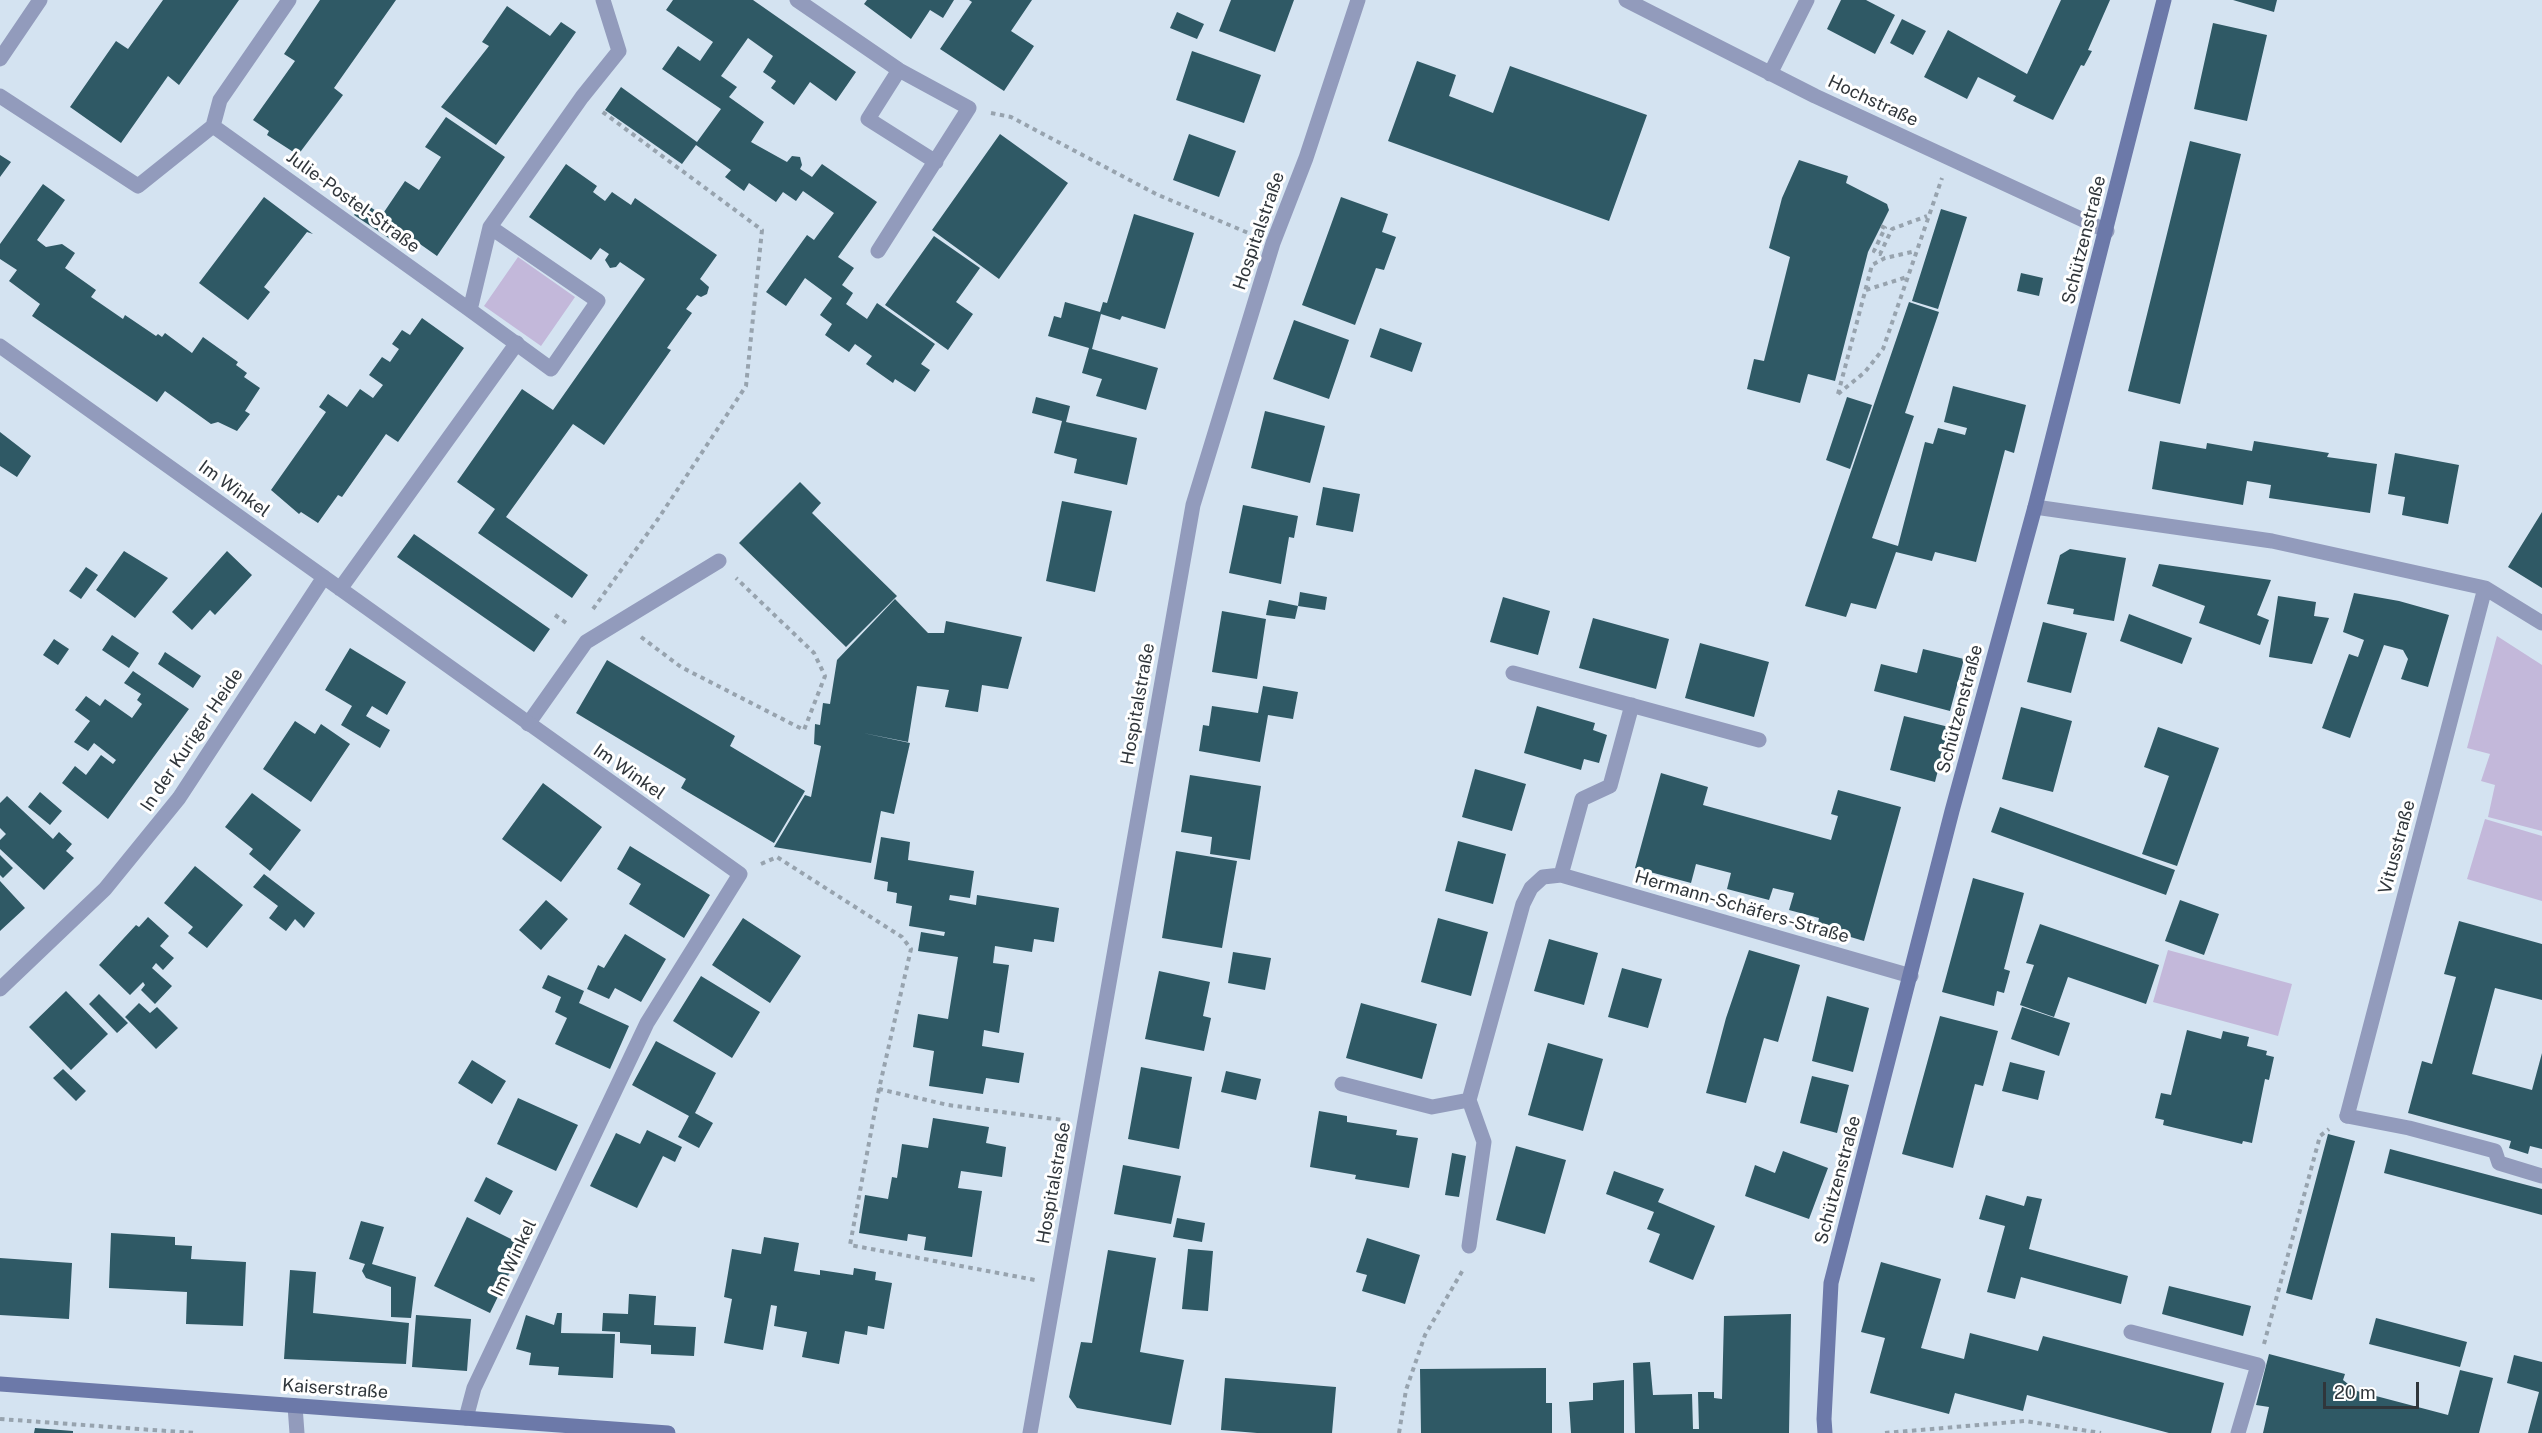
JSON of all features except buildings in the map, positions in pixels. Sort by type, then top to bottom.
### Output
[{"type":"main road","name":"Schützenstraße","points":[[1825,1433],[1831,1283],[1952,811],[2107,231],[2164,0]]},
{"type":"main road","name":"Kaiserstraße","points":[[0,1384],[668,1433]]},
{"type":"street","points":[[0,59],[40,0]]},
{"type":"street","points":[[0,96],[138,186],[213,126],[219,100],[289,0]]},
{"type":"street","points":[[470,310],[490,227],[582,98],[619,51],[603,0]]},
{"type":"street","points":[[797,0],[899,70],[969,108],[878,251]]},
{"type":"street","name":"Hospitalstraße","points":[[1030,1433],[1193,505],[1273,243],[1306,158],[1358,0]]},
{"type":"street","name":"Hochstraße","points":[[1626,0],[1770,74],[2107,231]]},
{"type":"street","points":[[1770,74],[1807,0]]},
{"type":"street","points":[[899,70],[868,119],[936,162]]},
{"type":"street","name":"Julie-Postel-Straße","points":[[213,126],[518,343],[551,369],[598,301],[490,227]]},
{"type":"street","points":[[339,589],[518,343]]},
{"type":"street","name":"Im Winkel","points":[[0,346],[740,874],[647,1023],[479,1377],[466,1418]]},
{"type":"street","points":[[2035,507],[2272,541],[2485,588],[2542,622]]},
{"type":"street","points":[[528,724],[586,642],[719,561]]},
{"type":"street","name":"In der Kuriger Heide","points":[[0,989],[105,889],[179,798],[324,577]]},
{"type":"street","name":"Vitusstraße","points":[[2347,1116],[2485,588]]},
{"type":"street","points":[[1513,673],[1758,740]]},
{"type":"street","points":[[1469,1246],[1484,1142],[1469,1100],[1523,904],[1531,888],[1544,877],[1561,875],[1582,799],[1610,786],[1632,705]]},
{"type":"street","name":"Hermann-Schäfers-Straße","points":[[1561,875],[1911,976]]},
{"type":"street","points":[[1342,1084],[1432,1107],[1469,1100]]},
{"type":"street","points":[[2347,1116],[2409,1128],[2494,1151],[2499,1163],[2542,1176]]},
{"type":"street","points":[[2131,1332],[2258,1365],[2238,1433]]},
{"type":"street","points":[[295,1406],[297,1433]]},
{"type":"path","points":[[582,98],[762,230],[746,386],[658,519],[591,612]]},
{"type":"path","points":[[969,108],[1011,117],[1156,194],[1273,243]]},
{"type":"path","points":[[1916,251],[1885,258],[1872,265],[1838,394],[1865,372],[1883,350],[1949,158]]},
{"type":"path","points":[[1881,226],[1885,228],[1874,251],[1880,254],[1892,229],[1928,216]]},
{"type":"path","points":[[1865,290],[1907,277]]},
{"type":"path","points":[[619,620],[681,667],[804,730],[825,676],[814,653],[719,561]]},
{"type":"path","points":[[555,615],[577,630]]},
{"type":"path","points":[[740,874],[777,857],[902,937],[911,949],[879,1089],[850,1245],[1057,1284]]},
{"type":"path","points":[[879,1089],[948,1105],[1084,1123]]},
{"type":"path","points":[[2258,1365],[2320,1136],[2347,1116]]},
{"type":"path","points":[[1399,1433],[1406,1390],[1425,1335],[1465,1266]]},
{"type":"path","points":[[0,1419],[195,1433]]},
{"type":"path","points":[[1885,1433],[1931,1431],[2025,1421],[2101,1433]]},
{"type":"shaded area","points":[[518,257],[575,297],[541,346],[484,306]]},
{"type":"shaded area","points":[[2497,636],[2542,665],[2542,831],[2488,817],[2495,785],[2481,781],[2490,754],[2467,748]]},
{"type":"shaded area","points":[[2485,819],[2542,836],[2542,901],[2467,879]]},
{"type":"shaded area","points":[[2168,950],[2292,984],[2278,1036],[2153,1002]]}]
